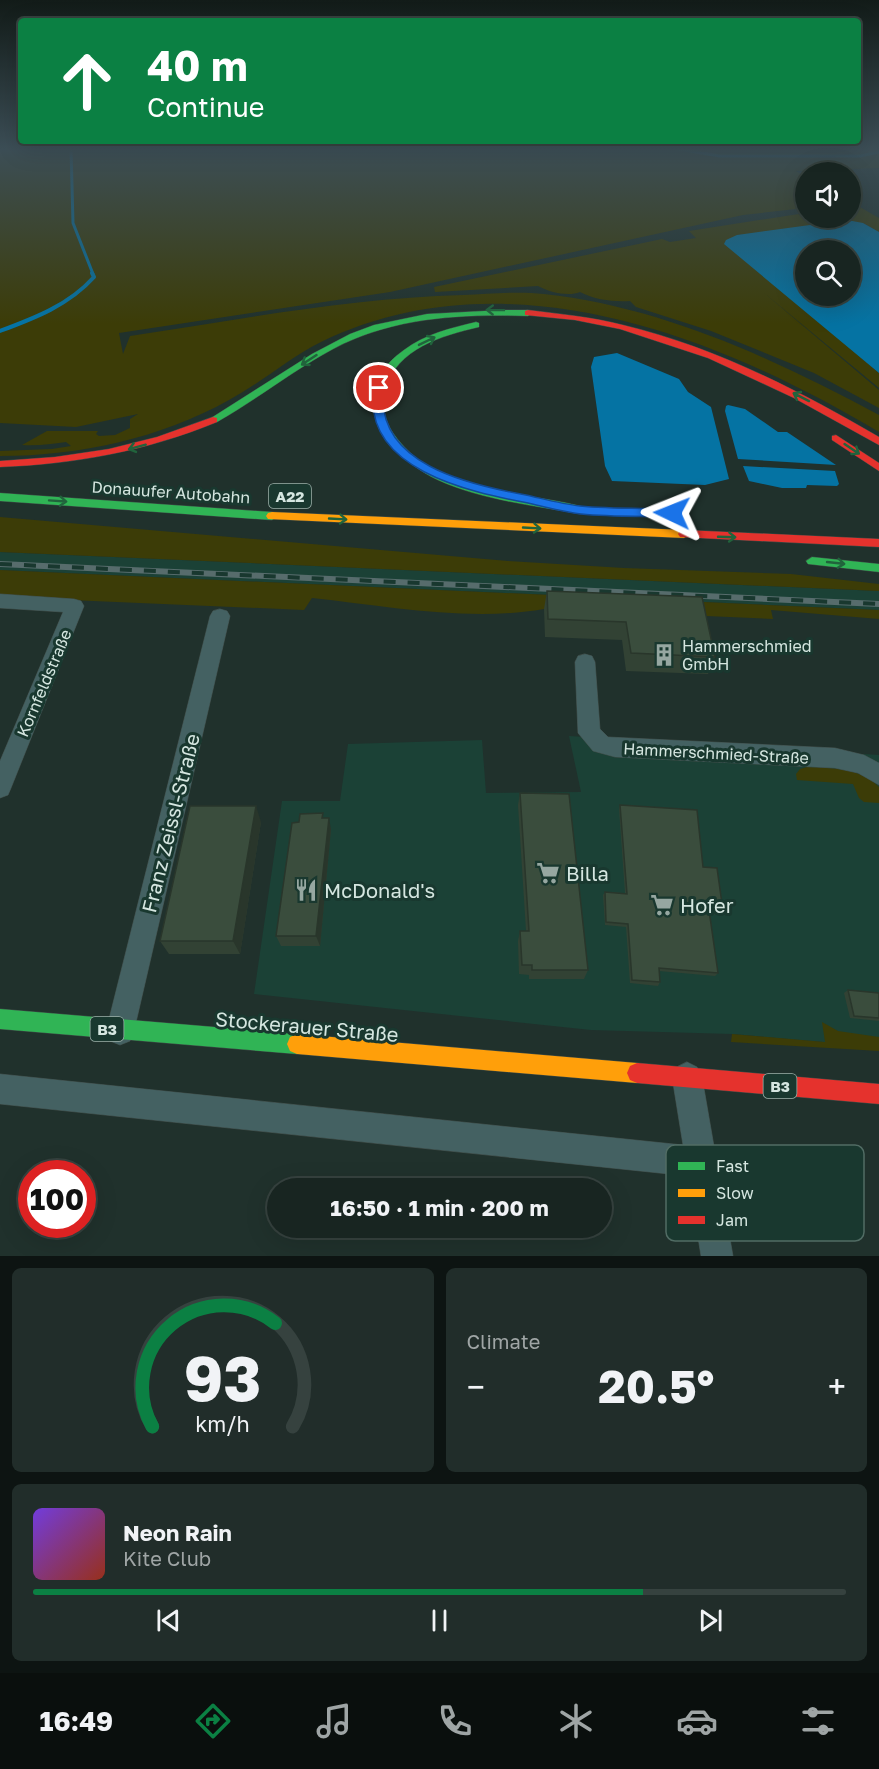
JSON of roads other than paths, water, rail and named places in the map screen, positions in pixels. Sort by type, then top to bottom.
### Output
[{"type":"main road","points":[[0,464],[78,459],[153,443],[224,414],[308,360],[355,335],[412,318],[482,309],[541,312],[579,318],[682,347],[781,387],[879,442]]},
{"type":"main road","points":[[476,505],[586,510],[469,487],[433,473],[409,458],[389,438],[379,415],[377,402],[379,388],[391,367],[416,346],[440,335],[474,326],[511,321],[540,322],[573,326],[629,341],[690,363]]},
{"type":"main road","points":[[822,430],[879,468]]},
{"type":"main road","name":"Donauufer Autobahn","points":[[0,497],[216,513],[879,543]]},
{"type":"main road","points":[[216,513],[344,534]]},
{"type":"main road","points":[[802,560],[879,568]]},
{"type":"main road","name":"Stockerauer Straße","points":[[0,1019],[120,1031],[687,1077]]},
{"type":"main road","name":"B3","points":[[687,1077],[879,1094]]},
{"type":"street","name":"Kornfeldstraße","points":[[0,601],[74,606],[0,788]]},
{"type":"street","name":"Franz Zeissl-Straße","points":[[120,1031],[220,616]]},
{"type":"street","name":"Hammerschmied-Straße","points":[[585,662],[589,733],[601,744],[615,748],[835,759],[864,765],[879,775]]},
{"type":"street","points":[[687,1077],[698,1145]]},
{"type":"street","points":[[0,1089],[666,1158]]},
{"type":"street","points":[[714,1241],[717,1256]]},
{"type":"water","points":[[861,223],[879,232],[879,373],[798,306],[861,306],[861,240],[795,240],[795,303],[724,244],[726,240],[737,235],[795,227],[861,228]]},
{"type":"water","points":[[617,353],[679,379],[688,392],[711,407],[729,479],[705,485],[612,481],[605,466],[591,367],[594,357]]},
{"type":"water","points":[[728,405],[745,409],[778,432],[787,432],[836,465],[738,459],[725,411]]},
{"type":"water","points":[[743,466],[835,471],[839,484],[837,486],[807,485],[806,488],[782,488],[749,481]]},
{"type":"waterway","points":[[73,207],[73,223],[93,274]]},
{"type":"waterway","points":[[0,331],[39,316],[62,303],[84,287],[94,277],[92,273]]},
{"type":"railway","points":[[0,564],[879,604]]},
{"type":"place","name":"Hammerschmied GmbH","points":[[664,655]]},
{"type":"place","name":"Billa","points":[[548,873]]},
{"type":"place","name":"McDonald's","points":[[306,890]]},
{"type":"place","name":"Hofer","points":[[662,905]]}]
